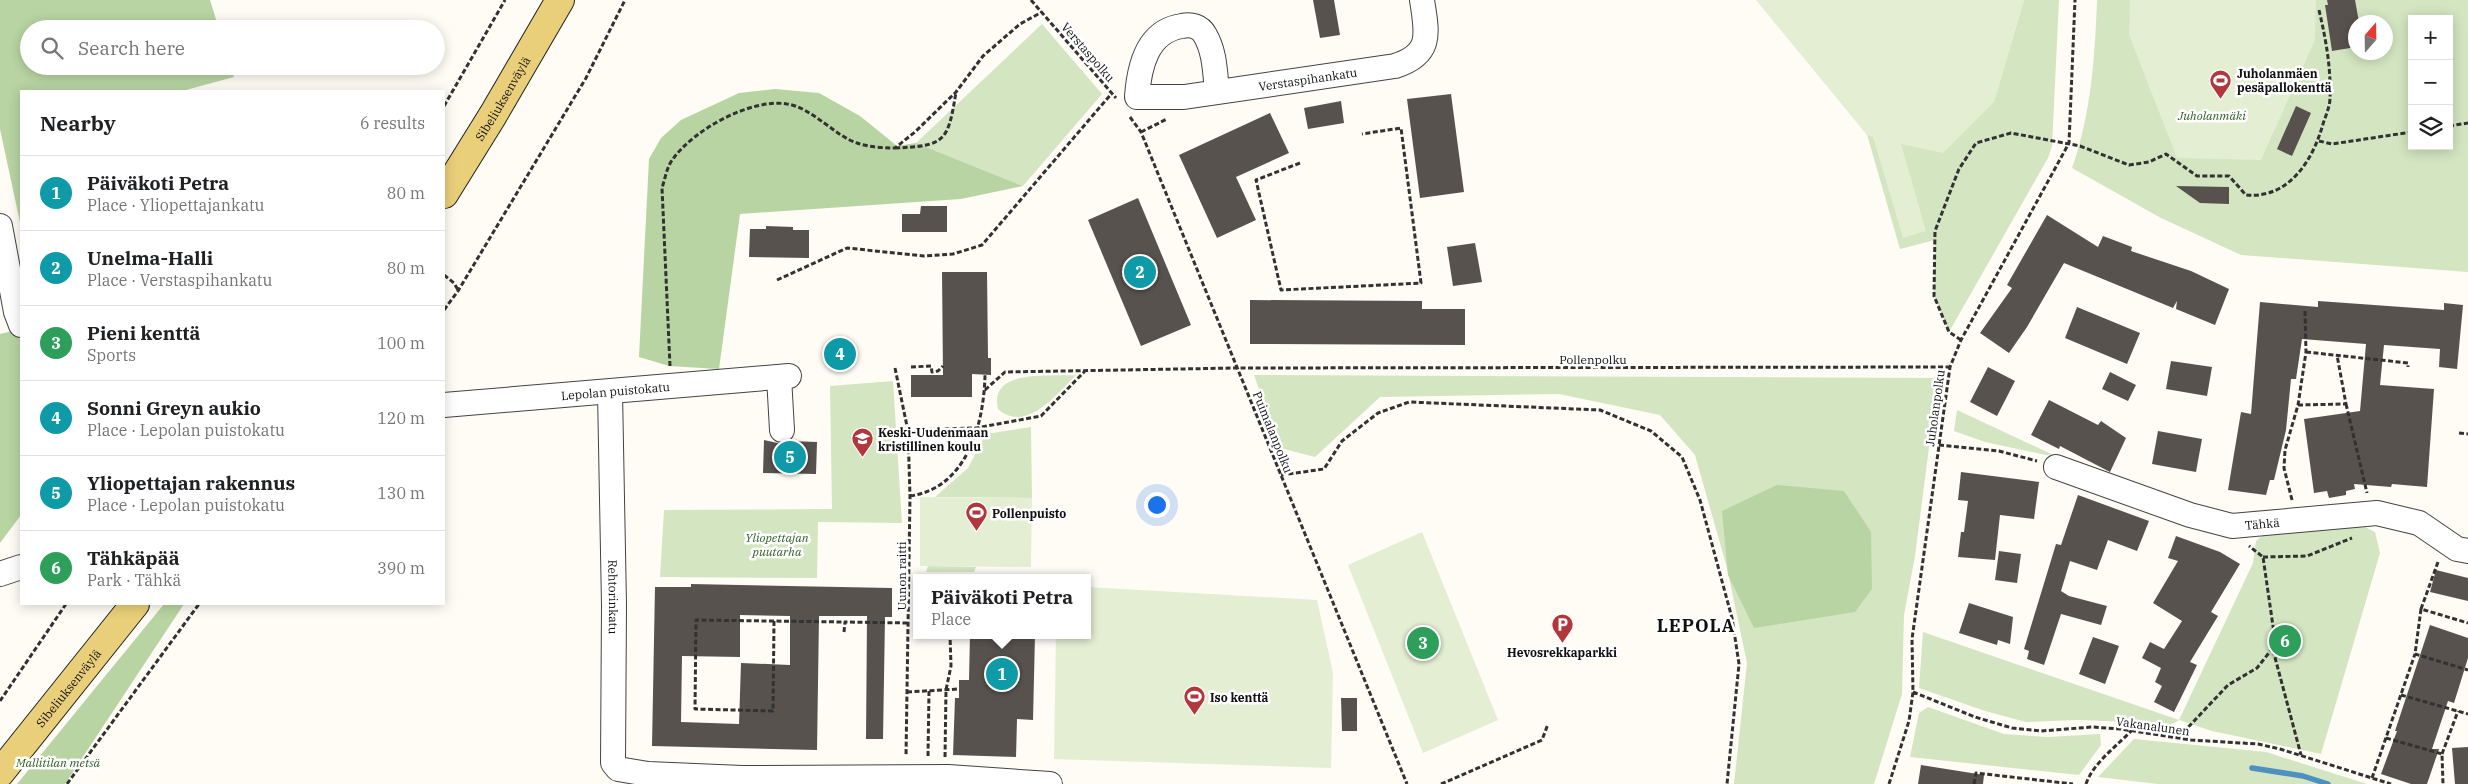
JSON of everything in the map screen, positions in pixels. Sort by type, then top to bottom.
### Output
[{"type":"main road","name":"Sibeliuksenväylä","points":[[445,192],[494,115],[560,0]]},
{"type":"main road","name":"Sibeliuksenväylä","points":[[3,761],[134,605]]},
{"type":"street","name":"Verstaspihankatu","points":[[1126,102],[1184,97],[1395,66],[1410,61],[1418,55],[1424,44],[1425,25],[1422,0]]},
{"type":"street","points":[[1126,102],[1149,48],[1166,30],[1189,25],[1205,34],[1213,52],[1217,92]]},
{"type":"street","points":[[0,226],[13,318]]},
{"type":"street","name":"Lepolan puistokatu","points":[[445,405],[784,376],[782,430]]},
{"type":"street","name":"Rehtorinkatu","points":[[610,392],[614,605],[612,763],[618,769],[648,774],[742,781],[927,777],[1050,784]]},
{"type":"street","name":"Tähkä","points":[[2056,467],[2190,515],[2232,526],[2372,513],[2419,522],[2456,548],[2468,551]]},
{"type":"street","points":[[0,574],[20,567]]},
{"type":"path","points":[[445,104],[505,0]]},
{"type":"path","points":[[445,309],[458,291],[586,78],[625,0]]},
{"type":"path","name":"Verstaspolku","points":[[1031,0],[1112,93]]},
{"type":"path","name":"Juholanpolku","points":[[1889,784],[1909,721],[1913,692],[1912,639],[1950,367],[1961,340],[2069,143],[2075,0]]},
{"type":"path","points":[[1961,340],[1949,332],[1934,296],[1936,231],[1959,169],[1976,143],[2011,133],[2069,143],[2129,165],[2149,162],[2166,154],[2196,176],[2230,176],[2246,195],[2260,196],[2285,186],[2305,166],[2319,140],[2330,100],[2329,53],[2319,10]]},
{"type":"path","points":[[895,148],[915,132],[956,92],[983,56],[1020,24],[1042,12]]},
{"type":"path","points":[[670,364],[662,188],[672,160],[689,141],[736,112],[762,106],[787,104],[813,116],[856,143],[895,148],[918,147],[941,140],[948,132],[956,92]]},
{"type":"path","points":[[777,280],[847,248],[924,256],[953,254],[982,245],[1112,93]]},
{"type":"path","name":"Puimalanpolku","points":[[1112,93],[1126,102],[1141,132],[1210,297],[1237,368],[1407,784]]},
{"type":"path","points":[[2453,125],[2468,122]]},
{"type":"path","points":[[1300,163],[1256,180],[1281,290],[1421,283],[1401,128],[1362,134]]},
{"type":"path","points":[[2319,140],[2332,144],[2408,133]]},
{"type":"path","points":[[445,276],[454,283],[458,291]]},
{"type":"path","points":[[2298,520],[2284,468],[2285,450],[2298,405],[2306,352],[2305,311]]},
{"type":"path","points":[[2306,352],[2408,363],[2408,367]]},
{"type":"path","points":[[2337,355],[2346,404],[2372,513]]},
{"type":"path","points":[[911,367],[931,366]]},
{"type":"path","name":"Pollenpolku","points":[[984,390],[1006,372],[1237,368],[1950,367]]},
{"type":"path","name":"Uunon raitti","points":[[895,368],[907,430],[910,496],[906,762],[927,777]]},
{"type":"path","points":[[907,430],[976,428],[1041,416],[1086,371]]},
{"type":"path","points":[[910,496],[931,489],[952,476],[969,454],[984,390],[985,375]]},
{"type":"path","points":[[1281,475],[1324,469],[1342,441],[1371,418],[1378,413],[1410,402],[1600,410],[1651,431],[1682,457],[1700,500],[1732,618],[1738,664],[1727,784]]},
{"type":"path","points":[[2298,405],[2346,404]]},
{"type":"path","points":[[2459,433],[2468,434]]},
{"type":"path","points":[[1939,445],[1999,451],[2056,467]]},
{"type":"path","points":[[2232,526],[2239,538],[2263,557],[2307,556],[2353,538]]},
{"type":"path","points":[[2263,557],[2274,633],[2272,649],[2301,755]]},
{"type":"path","points":[[2372,778],[2415,654],[2420,608],[2439,559]]},
{"type":"path","points":[[0,700],[65,605]]},
{"type":"path","points":[[67,784],[197,605]]},
{"type":"path","points":[[2420,608],[2468,623]]},
{"type":"path","points":[[774,621],[773,711],[695,710],[696,620],[774,621],[845,622],[909,623]]},
{"type":"path","points":[[844,632],[845,622]]},
{"type":"path","points":[[927,777],[951,666],[950,639]]},
{"type":"path","points":[[2178,738],[2228,685],[2257,668],[2272,649]]},
{"type":"path","points":[[2415,654],[2468,670]]},
{"type":"path","points":[[908,692],[959,690]]},
{"type":"path","points":[[927,777],[930,691]]},
{"type":"path","name":"Vakanalunen","points":[[1913,692],[1975,717],[2012,728],[2041,731],[2092,727],[2132,730],[2178,738],[2258,744],[2301,755],[2391,784]]},
{"type":"path","points":[[2401,695],[2468,714]]},
{"type":"path","points":[[2443,784],[2442,754],[2458,711]]},
{"type":"path","points":[[1441,784],[1542,740],[1548,724]]},
{"type":"path","points":[[2086,784],[2088,777],[2098,765],[2132,730]]},
{"type":"path","points":[[2386,738],[2442,754]]},
{"type":"path","points":[[1974,784],[1976,773],[2073,784]]},
{"type":"green space","points":[[0,0],[210,0],[216,20],[20,20],[20,75],[233,75],[234,77],[186,90],[20,90],[20,222],[0,129]]},
{"type":"green space","points":[[1756,0],[2024,0],[1994,102],[1943,153],[1901,144],[1926,231],[1903,238],[1873,137],[1867,135]]},
{"type":"green space","points":[[2024,0],[2059,0],[2052,146],[2048,158],[1949,332],[1934,296],[1935,240],[1900,249],[1849,72],[1994,101]]},
{"type":"green space","name":"Juholanmäki","points":[[2097,0],[2468,0],[2468,272],[2241,255],[2161,218],[2072,168],[2084,127],[2093,64]]},
{"type":"green space","name":"Juholanmäen pesäpallokenttä","points":[[2130,0],[2316,0],[2315,40],[2261,160],[2177,158],[2129,35]]},
{"type":"green space","points":[[1042,24],[1102,94],[1023,186],[916,143]]},
{"type":"green space","points":[[775,89],[819,93],[860,116],[897,146],[916,143],[1023,186],[961,199],[740,214],[719,369],[669,366],[639,357],[649,159],[661,138],[681,120],[739,93]]},
{"type":"green space","points":[[20,329],[20,516],[0,543],[0,334]]},
{"type":"green space","points":[[1076,375],[1050,401],[1030,414],[1019,417],[1009,415],[998,409],[997,396],[1002,387],[1012,381],[1024,377]]},
{"type":"green space","points":[[1254,375],[1938,378],[1915,556],[1904,615],[1902,694],[1874,784],[1734,784],[1747,663],[1727,568],[1695,455],[1660,415],[1559,394],[1380,397],[1315,457],[1280,448]]},
{"type":"green space","name":"Yliopettajan puutarha","points":[[893,381],[902,523],[818,522],[817,578],[660,577],[664,510],[832,509],[830,386]]},
{"type":"green space","points":[[1957,410],[2060,458],[1985,442],[1954,431]]},
{"type":"green space","points":[[1031,427],[1032,498],[935,497],[968,468],[986,434]]},
{"type":"green space","points":[[1777,485],[1844,491],[1871,532],[1872,589],[1855,612],[1754,628],[1728,575],[1722,511]]},
{"type":"green space","name":"Pollenpuisto","points":[[920,497],[1032,498],[1031,567],[920,566]]},
{"type":"green space","points":[[2365,527],[2375,532],[2380,553],[2321,754],[2212,731],[2179,720],[2253,563],[2256,541],[2264,534]]},
{"type":"green space","points":[[1422,532],[1498,720],[1423,753],[1348,565]]},
{"type":"green space","points":[[928,566],[976,567],[974,572],[926,572]]},
{"type":"green space","name":"Iso kenttä","points":[[1091,587],[1317,600],[1333,673],[1331,768],[1054,759],[1056,639],[1091,639]]},
{"type":"green space","name":"Mallitilan metsä","points":[[163,605],[183,605],[65,784],[17,784]]},
{"type":"green space","points":[[1923,632],[2179,720],[2168,727],[2134,722],[2077,720],[2026,722],[1985,711],[1919,688]]},
{"type":"green space","points":[[1928,707],[2004,734],[2048,737],[2100,734],[2101,745],[2079,775],[1910,757],[1919,713]]},
{"type":"green space","points":[[2134,739],[2266,752],[2367,784],[2158,784],[2098,777]]},
{"type":"building","points":[[1313,0],[1334,0],[1340,35],[1320,38]]},
{"type":"building","points":[[2327,0],[2355,0],[2358,15],[2348,15],[2348,48],[2332,51],[2325,5],[2328,5]]},
{"type":"building","points":[[1451,94],[1464,192],[1420,198],[1407,99]]},
{"type":"building","points":[[1341,101],[1344,123],[1308,129],[1304,108]]},
{"type":"building","points":[[2296,106],[2311,113],[2292,156],[2277,149]]},
{"type":"building","points":[[1270,113],[1289,153],[1236,177],[1256,220],[1217,238],[1179,155]]},
{"type":"building","points":[[2176,186],[2229,187],[2229,204],[2200,203]]},
{"type":"building","points":[[1138,198],[1191,325],[1141,346],[1088,220]]},
{"type":"building","points":[[921,206],[947,206],[947,232],[902,232],[902,214],[920,214]]},
{"type":"building","points":[[2047,215],[2098,247],[2103,236],[2132,247],[2131,251],[2191,271],[2229,289],[2215,325],[2176,309],[2177,301],[2173,308],[2064,263],[2027,327],[2009,353],[1980,333],[2012,288],[2007,285]]},
{"type":"building","points":[[766,226],[793,227],[793,230],[809,230],[809,258],[749,257],[750,229],[766,229]]},
{"type":"building","points":[[1475,243],[1482,282],[1453,286],[1447,247]]},
{"type":"building","points":[[942,272],[987,272],[988,358],[991,358],[991,375],[972,374],[972,397],[911,397],[911,375],[943,375]]},
{"type":"building","points":[[1250,300],[1422,301],[1422,309],[1465,309],[1465,345],[1250,344]]},
{"type":"building","points":[[2318,301],[2444,310],[2444,303],[2463,305],[2457,369],[2439,367],[2440,349],[2384,345],[2380,385],[2434,389],[2427,487],[2392,484],[2391,487],[2354,484],[2355,489],[2346,491],[2346,495],[2329,498],[2327,491],[2314,493],[2304,419],[2360,411],[2366,344],[2302,339],[2296,379],[2291,379],[2286,430],[2274,480],[2270,480],[2266,495],[2228,490],[2241,412],[2251,414],[2260,302],[2318,307]]},
{"type":"building","points":[[2077,307],[2140,333],[2127,364],[2065,338]]},
{"type":"building","points":[[2171,361],[2212,367],[2207,396],[2166,389]]},
{"type":"building","points":[[1988,367],[2015,381],[1997,416],[1970,402]]},
{"type":"building","points":[[2110,372],[2136,385],[2128,401],[2102,389]]},
{"type":"building","points":[[2049,400],[2098,425],[2101,421],[2126,438],[2110,472],[2060,446],[2059,449],[2031,435]]},
{"type":"building","points":[[2158,431],[2202,439],[2196,472],[2152,464]]},
{"type":"building","points":[[764,440],[782,444],[790,441],[817,442],[816,474],[763,473]]},
{"type":"building","points":[[1961,472],[2039,482],[2034,519],[2000,515],[1995,560],[1958,557],[1961,532],[1964,532],[1968,501],[1958,500]]},
{"type":"building","points":[[2078,495],[2149,521],[2137,551],[2108,540],[2097,570],[2070,561],[2061,591],[2069,596],[2107,606],[2101,625],[2061,614],[2044,665],[2027,659],[2029,651],[2024,649],[2056,544],[2061,545]]},
{"type":"building","points":[[2176,536],[2220,552],[2240,564],[2211,612],[2218,616],[2190,662],[2197,665],[2174,712],[2154,702],[2162,686],[2155,682],[2161,668],[2142,658],[2150,642],[2164,649],[2182,621],[2153,603],[2178,561],[2168,558]]},
{"type":"building","points":[[1999,551],[2021,554],[2017,583],[1995,580]]},
{"type":"building","points":[[2436,570],[2468,578],[2468,601],[2430,592]]},
{"type":"building","points":[[691,584],[892,588],[892,617],[885,617],[883,739],[866,739],[867,616],[819,616],[817,750],[652,746],[655,587],[691,587]],"holes":[[[740,615],[790,616],[790,665],[741,663],[739,724],[681,722],[682,656],[740,657]]]},
{"type":"building","points":[[1969,603],[2013,617],[2010,644],[1998,640],[1997,645],[1959,633]]},
{"type":"building","points":[[2430,625],[2468,638],[2468,658],[2454,703],[2448,701],[2432,749],[2439,749],[2427,784],[2411,784],[2381,774],[2397,731],[2395,731]]},
{"type":"building","points":[[2093,637],[2119,646],[2105,684],[2079,674]]},
{"type":"building","points":[[970,639],[1035,639],[1033,720],[1017,719],[1016,757],[953,755],[955,698],[959,698],[959,680],[969,680]]},
{"type":"building","points":[[1341,698],[1357,698],[1357,731],[1342,731]]},
{"type":"building","points":[[2468,747],[2468,784],[2455,784],[2452,748]]},
{"type":"building","points":[[1921,765],[1984,775],[1983,784],[1918,784]]},
{"type":"waterway","points":[[2252,768],[2303,776],[2328,784]]},
{"type":"place","name":"Juholanmäen pesäpallokenttä","points":[[2221,99]]},
{"type":"place","name":"Unelma-Halli","points":[[1140,272]]},
{"type":"place","name":"Sonni Greyn aukio","points":[[840,354]]},
{"type":"place","name":"Yliopettajan rakennus","points":[[790,457]]},
{"type":"place","name":"Keski-Uudenmaan kristillinen koulu","points":[[862,458]]},
{"type":"place","name":"Pollenpuisto","points":[[976,532]]},
{"type":"place","name":"Tähkäpää","points":[[2285,641]]},
{"type":"place","name":"Pieni kenttä","points":[[1423,643]]},
{"type":"place","name":"Hevosrekkaparkki","points":[[1562,644]]},
{"type":"place","name":"Päiväkoti Petra","points":[[1002,674]]},
{"type":"place","name":"Iso kenttä","points":[[1194,716]]},
{"type":"district","name":"LEPOLA","points":[[1696,625]]}]
